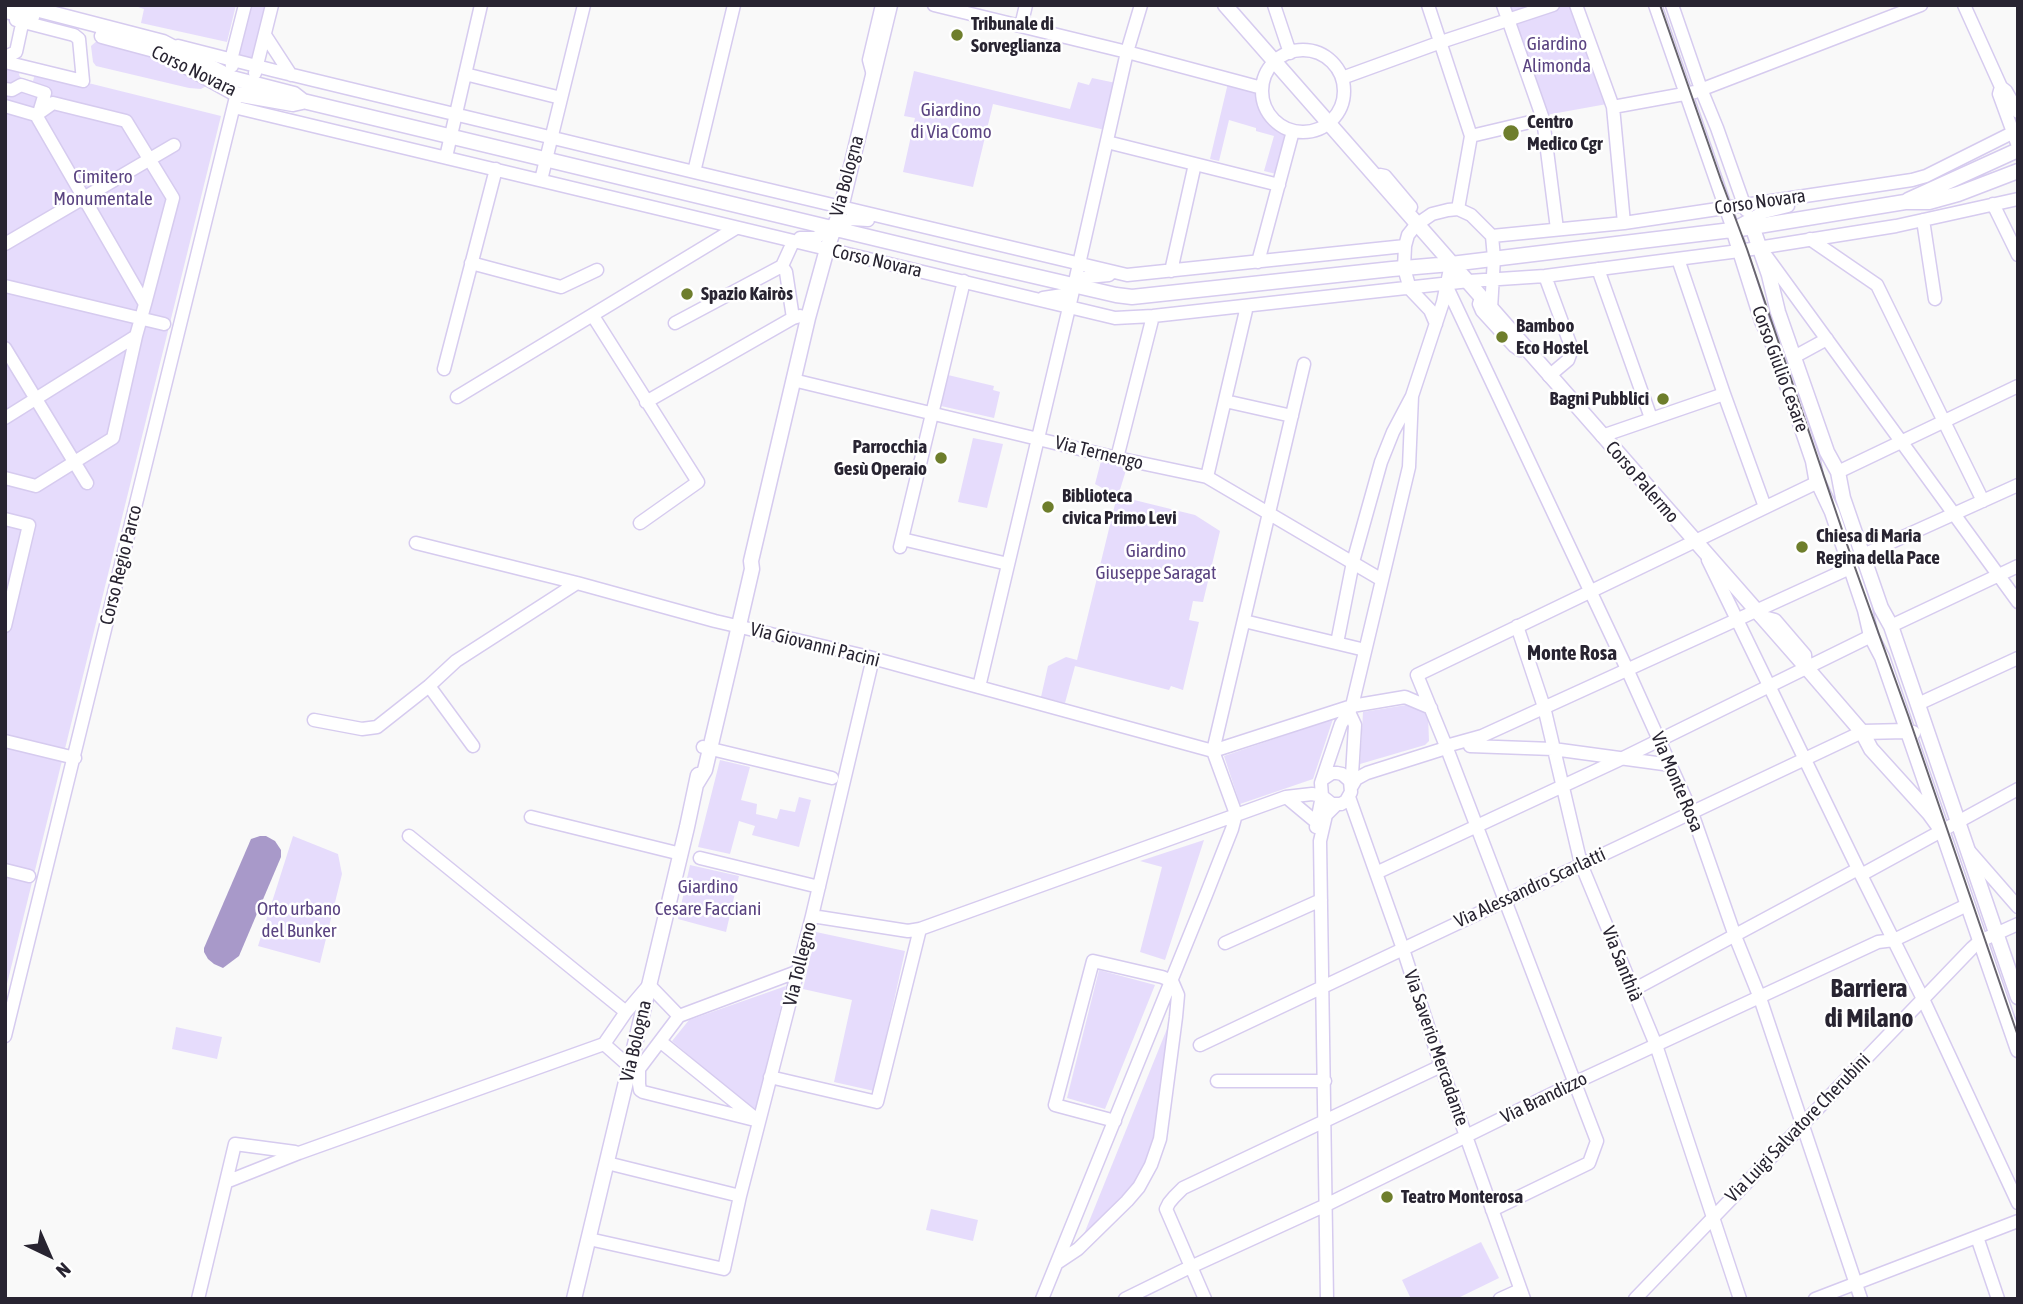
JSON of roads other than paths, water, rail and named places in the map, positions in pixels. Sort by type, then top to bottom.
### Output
[{"type":"main road","name":"Via Bologna","points":[[574,1299],[607,1163],[635,1068],[649,985],[697,783],[705,770],[706,748],[752,569],[751,561],[808,318],[841,208],[890,5]]},
{"type":"main road","name":"Corso Palermo","points":[[1225,5],[1807,668],[1942,831]]},
{"type":"main road","name":"Corso Novara","points":[[5,11],[68,16],[163,42],[232,78],[253,75],[303,101],[834,229],[1132,297],[1451,264],[1733,229],[1751,223],[1905,202],[1929,202],[1979,187],[2018,171]]},
{"type":"main road","name":"Corso Novara","points":[[68,16],[159,51],[187,65],[235,100],[293,104],[303,101]]},
{"type":"main road","name":"Corso Novara","points":[[1905,202],[2018,148]]},
{"type":"main road","name":"Corso Giulio Cesare","points":[[1751,223],[1769,275],[1778,312],[1827,452],[1838,472],[1843,498],[1881,608],[1891,626],[1996,935]]},
{"type":"main road","name":"Corso Giulio Cesare","points":[[1733,229],[1762,321],[1773,344],[1804,433],[1818,482],[1832,512],[1866,610],[1871,636],[1881,657],[1980,941]]},
{"type":"main road","points":[[1862,732],[1927,733]]},
{"type":"main road","points":[[1996,935],[2018,997]]},
{"type":"main road","points":[[1980,941],[2018,1050]]},
{"type":"street","name":"Corso Regio Parco","points":[[5,1036],[235,100],[231,60],[245,5]]},
{"type":"street","points":[[235,100],[253,75],[272,5]]},
{"type":"street","points":[[446,157],[481,5]]},
{"type":"street","points":[[541,180],[584,5]]},
{"type":"street","points":[[694,172],[734,5]]},
{"type":"street","name":"Via Bologna","points":[[873,75],[869,60],[882,5]]},
{"type":"street","points":[[934,5],[1262,88]]},
{"type":"street","points":[[1021,26],[1026,5]]},
{"type":"street","points":[[979,687],[1127,52],[1141,5]]},
{"type":"street","points":[[1275,5],[1290,53]]},
{"type":"street","points":[[1428,5],[1471,136],[1458,209]]},
{"type":"street","points":[[1503,5],[1543,119],[1557,229]]},
{"type":"street","points":[[1342,78],[1553,5]]},
{"type":"street","points":[[1576,5],[1613,107],[1625,223]]},
{"type":"street","name":"Corso Giulio Cesare","points":[[1655,5],[1694,92],[1717,128],[1751,223]]},
{"type":"street","name":"Corso Giulio Cesare","points":[[1672,5],[1724,208],[1733,229]]},
{"type":"street","points":[[1613,107],[1694,92],[1921,5]]},
{"type":"street","points":[[1964,5],[2001,87],[2006,90],[2018,112]]},
{"type":"street","points":[[22,14],[9,57],[26,78],[45,93],[38,115]]},
{"type":"street","points":[[5,18],[22,14],[79,39],[83,81],[26,78]]},
{"type":"street","points":[[265,35],[291,75]]},
{"type":"street","name":"Corso Novara","points":[[163,42],[231,60],[253,75],[291,75],[1127,275],[1405,246]]},
{"type":"street","points":[[1305,51],[1322,55],[1335,66],[1342,78],[1344,91],[1341,107],[1328,124],[1311,131],[1293,131],[1280,125],[1273,119],[1264,103],[1262,88],[1267,72],[1274,63],[1290,53],[1305,51]]},
{"type":"street","points":[[465,74],[561,98]]},
{"type":"street","points":[[253,75],[322,88],[349,89]]},
{"type":"street","points":[[5,89],[12,90],[26,78]]},
{"type":"street","points":[[26,78],[5,106],[38,115],[145,304]]},
{"type":"street","points":[[2001,87],[1999,94],[2015,131],[2018,148]]},
{"type":"street","name":"Corso Novara","points":[[235,100],[351,134],[1115,318],[1545,276],[1739,251],[1923,220],[2018,199]]},
{"type":"street","points":[[5,478],[36,486],[113,438],[136,336],[173,198],[126,121],[53,103],[38,115]]},
{"type":"street","points":[[415,127],[420,106]]},
{"type":"street","points":[[351,134],[355,113]]},
{"type":"street","points":[[1471,136],[1543,119]]},
{"type":"street","points":[[1258,262],[1293,131]]},
{"type":"street","name":"Corso Novara","points":[[1492,236],[1625,223],[1912,180],[1926,176],[2015,131]]},
{"type":"street","points":[[1107,142],[1279,185]]},
{"type":"street","points":[[5,244],[174,145]]},
{"type":"street","points":[[1171,271],[1195,164]]},
{"type":"street","points":[[444,369],[496,169]]},
{"type":"street","points":[[1751,223],[1766,211],[1793,205],[1814,195]]},
{"type":"street","points":[[1993,204],[2018,255]]},
{"type":"street","points":[[1436,324],[1430,310],[1410,289],[1404,268],[1405,246],[1414,222],[1432,214],[1458,209],[1471,215],[1492,236],[1493,279],[1486,304]]},
{"type":"street","points":[[772,237],[815,238],[851,219],[893,220]]},
{"type":"street","points":[[1923,220],[1935,299]]},
{"type":"street","points":[[457,397],[736,228]]},
{"type":"street","points":[[1810,239],[1877,285],[1983,501]]},
{"type":"street","points":[[675,323],[782,266],[793,242]]},
{"type":"street","points":[[1759,247],[2018,602]]},
{"type":"street","points":[[1678,259],[1765,507]]},
{"type":"street","points":[[471,264],[561,287],[597,270]]},
{"type":"street","points":[[1336,643],[1353,562],[1381,462],[1412,396],[1436,324],[1451,264]]},
{"type":"street","points":[[782,266],[786,272],[793,318]]},
{"type":"street","points":[[1598,269],[1651,418]]},
{"type":"street","points":[[1036,299],[1063,295],[1087,277],[1127,275]]},
{"type":"street","points":[[1545,276],[1572,349],[1568,360],[1549,376]]},
{"type":"street","points":[[964,281],[901,543],[1008,564]]},
{"type":"street","name":"Via Monte Rosa","points":[[1446,285],[1692,813],[1734,936],[1760,998],[1861,1299]]},
{"type":"street","points":[[5,286],[164,324]]},
{"type":"street","points":[[1207,477],[1247,306]]},
{"type":"street","points":[[593,316],[698,482],[640,523]]},
{"type":"street","points":[[1117,458],[1153,316]]},
{"type":"street","points":[[646,402],[793,318],[808,318]]},
{"type":"street","points":[[5,418],[136,336]]},
{"type":"street","points":[[1794,357],[1827,340]]},
{"type":"street","points":[[5,348],[87,483]]},
{"type":"street","points":[[1042,1299],[1172,981],[1236,814],[1213,751],[1304,364]]},
{"type":"street","name":"Via Ternengo","points":[[793,380],[1207,477],[1382,580]]},
{"type":"street","points":[[1838,472],[2018,386]]},
{"type":"street","points":[[1602,436],[1724,394]]},
{"type":"street","points":[[1336,805],[1328,803],[1320,788],[1341,724],[1351,709],[1409,467],[1412,396]]},
{"type":"street","points":[[1224,401],[1292,416]]},
{"type":"street","points":[[1492,1210],[1589,1163],[1597,1141],[1417,675],[1818,482]]},
{"type":"street","points":[[1863,555],[2018,485]]},
{"type":"street","points":[[5,519],[29,525],[5,625]]},
{"type":"street","name":"Via Giovanni Pacini","points":[[416,543],[736,626],[873,658],[1213,751]]},
{"type":"street","points":[[1705,554],[1923,999],[2018,1203]]},
{"type":"street","points":[[1891,626],[2018,566]]},
{"type":"street","points":[[1320,841],[1326,816],[1336,805],[1341,804],[1356,779],[1367,772],[1482,736],[1737,618],[1758,613],[1850,568]]},
{"type":"street","points":[[314,720],[362,729],[377,727],[456,661],[577,583]]},
{"type":"street","points":[[1244,621],[1365,650]]},
{"type":"street","name":"Via Santhià","points":[[1517,626],[1544,707],[1581,864],[1656,1045],[1740,1299]]},
{"type":"street","points":[[1376,873],[1623,758],[1871,636]]},
{"type":"street","name":"Via Tollegno","points":[[589,1239],[724,1269],[740,1196],[799,971],[873,658]]},
{"type":"street","points":[[1918,704],[2018,658]]},
{"type":"street","points":[[429,686],[473,746]]},
{"type":"street","points":[[1213,751],[1351,709],[1405,697],[1431,708]]},
{"type":"street","points":[[1350,788],[1355,725],[1351,709]]},
{"type":"street","name":"Via Alessandro Scarlatti","points":[[1200,1045],[1862,732]]},
{"type":"street","points":[[5,741],[75,758]]},
{"type":"street","points":[[1446,748],[1475,745],[1553,749],[1671,765]]},
{"type":"street","points":[[706,748],[832,778]]},
{"type":"street","points":[[1323,779],[1337,773],[1346,777],[1350,788]]},
{"type":"street","name":"Via Saverio Mercadante","points":[[1350,788],[1441,1066],[1522,1294]]},
{"type":"street","points":[[1633,990],[1958,823],[2018,789]]},
{"type":"street","points":[[812,916],[908,931],[920,929],[1286,797],[1312,794],[1322,796]]},
{"type":"street","points":[[1322,796],[1316,822],[1320,841],[1327,1299]]},
{"type":"street","points":[[1286,797],[1316,822]]},
{"type":"street","points":[[531,817],[681,854]]},
{"type":"street","points":[[1209,824],[1219,829],[1225,847]]},
{"type":"street","points":[[410,836],[626,1012]]},
{"type":"street","points":[[1966,847],[2015,899]]},
{"type":"street","points":[[700,858],[819,887]]},
{"type":"street","points":[[5,870],[29,876]]},
{"type":"street","points":[[1226,943],[1321,900]]},
{"type":"street","name":"Via Brandizzo","points":[[1125,1299],[1326,1205],[1574,1083],[1878,942],[1894,940],[1967,905]]},
{"type":"street","points":[[1996,935],[2018,924]]},
{"type":"street","points":[[771,1077],[877,1102],[920,929]]},
{"type":"street","points":[[1996,935],[2018,929]]},
{"type":"street","name":"Via Luigi Salvatore Cherubini","points":[[1635,1299],[1980,941],[1996,935]]},
{"type":"street","points":[[1057,1263],[1078,1249],[1127,1201],[1144,1180],[1162,1128],[1176,1017],[1178,995],[1172,981],[1093,961],[1055,1105],[1115,1121]]},
{"type":"street","points":[[635,1068],[661,1042],[679,1016],[799,971]]},
{"type":"street","points":[[226,1182],[299,1153],[604,1044],[649,985],[679,1016]]},
{"type":"street","points":[[661,1042],[759,1121]]},
{"type":"street","points":[[604,1044],[635,1068],[640,1090],[643,1092],[759,1121]]},
{"type":"street","points":[[1205,1299],[1166,1209],[1183,1188],[1441,1066]]},
{"type":"street","points":[[1217,1081],[1325,1081]]},
{"type":"street","points":[[198,1299],[235,1144],[299,1153]]},
{"type":"street","points":[[607,1163],[740,1196]]},
{"type":"street","points":[[1815,1299],[2018,1221]]},
{"type":"street","points":[[1977,1237],[1998,1299]]},
{"type":"street","points":[[1500,1299],[1522,1294]]},
{"type":"tram line","points":[[1660,5],[1747,249],[2018,1036]]},
{"type":"place","name":"Tribunale di Sorveglianza","points":[[957,35]]},
{"type":"place","name":"Centro Medico Cgr","points":[[1511,133]]},
{"type":"place","name":"Spazio Kairòs","points":[[687,294]]},
{"type":"place","name":"Bamboo Eco Hostel","points":[[1502,337]]},
{"type":"place","name":"Bagni Pubblici","points":[[1663,399]]},
{"type":"place","name":"Parrocchia Gesù Operaio","points":[[941,458]]},
{"type":"place","name":"Biblioteca civica Primo Levi","points":[[1048,507]]},
{"type":"place","name":"Chiesa di Maria Regina della Pace","points":[[1802,547]]},
{"type":"place","name":"Teatro Monterosa","points":[[1387,1197]]},
{"type":"district","name":"Monte Rosa","points":[[1572,653]]},
{"type":"district","name":"Barriera di Milano","points":[[1869,1004]]},
{"type":"park label","name":"Giardino Alimonda","points":[[1557,55]]},
{"type":"park label","name":"Giardino di Via Como","points":[[951,121]]},
{"type":"park label","name":"Cimitero Monumentale","points":[[103,188]]},
{"type":"park label","name":"Giardino Giuseppe Saragat","points":[[1156,562]]},
{"type":"park label","name":"Giardino Cesare Facciani","points":[[708,898]]},
{"type":"park label","name":"Orto urbano del Bunker","points":[[299,920]]}]
